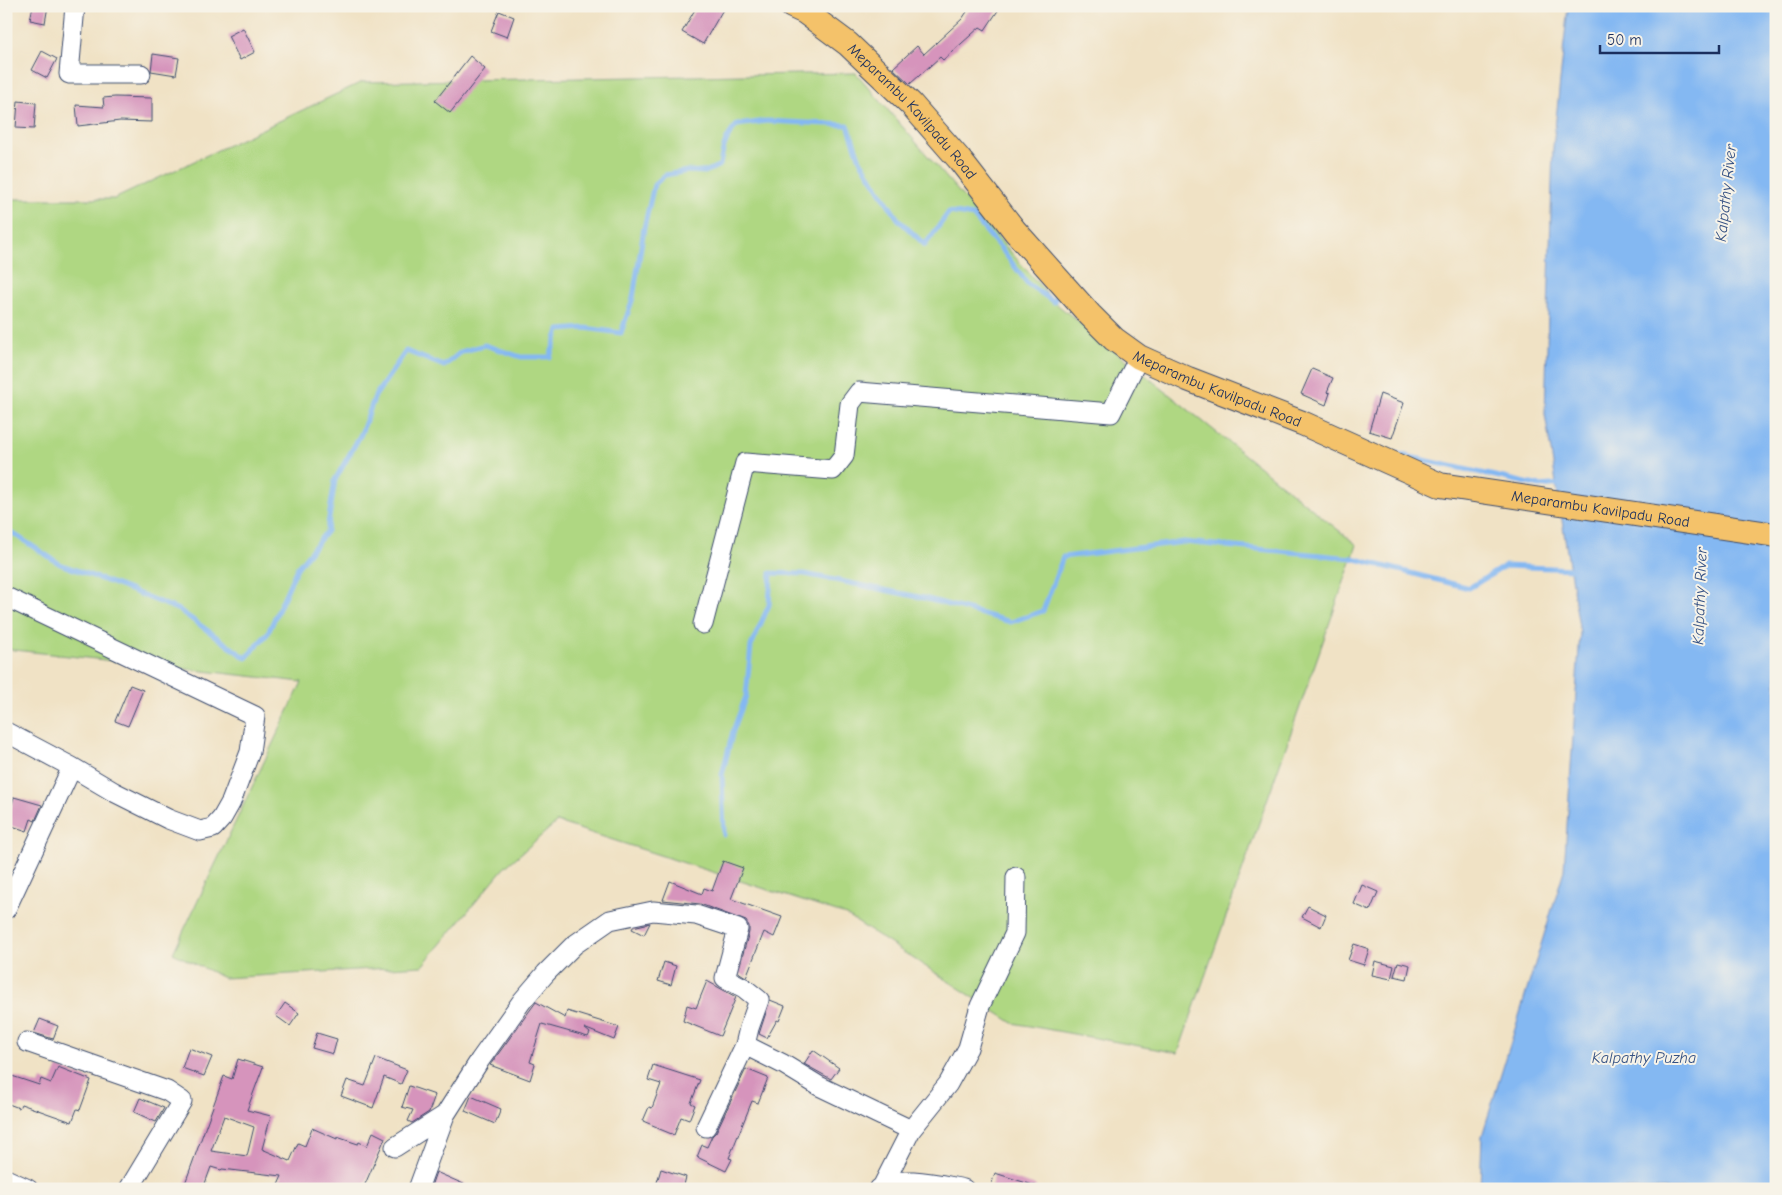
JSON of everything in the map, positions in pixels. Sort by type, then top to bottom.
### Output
[{"type":"main road","name":"Meparambu Kavilpadu Road","points":[[792,6],[805,12],[848,44],[911,104],[1016,231],[1090,315],[1114,339],[1139,357],[1188,379],[1302,423],[1440,485],[1776,536]]},
{"type":"street","points":[[75,6],[68,74],[141,74]]},
{"type":"street","points":[[703,624],[745,463],[834,470],[844,456],[850,404],[859,392],[1111,413],[1139,357]]},
{"type":"street","points":[[6,596],[255,716],[250,752],[231,802],[222,818],[213,828],[200,831],[168,819],[114,792],[6,732]]},
{"type":"street","points":[[6,909],[72,767]]},
{"type":"street","points":[[881,1187],[911,1130],[948,1084],[968,1048],[980,1006],[1015,933],[1016,877]]},
{"type":"street","points":[[418,1189],[445,1115],[480,1060],[522,1001],[574,945],[610,920],[653,911],[696,915],[738,929],[725,978],[744,988],[759,1000],[745,1045],[706,1127]]},
{"type":"street","points":[[27,1042],[167,1092],[182,1101],[129,1189]]},
{"type":"street","points":[[745,1045],[783,1064],[819,1086],[911,1130]]},
{"type":"street","points":[[395,1147],[445,1115]]},
{"type":"street","points":[[6,1179],[28,1189]]},
{"type":"street","points":[[881,1187],[912,1180],[964,1189]]},
{"type":"green space","points":[[856,73],[1054,302],[1357,545],[1178,1053],[1013,1023],[846,915],[557,822],[503,869],[422,966],[224,978],[173,953],[302,682],[6,649],[6,199],[114,199],[362,82]]},
{"type":"water","name":"Kalpathy Puzha","points":[[1568,6],[1776,6],[1776,1189],[1480,1189],[1482,1136],[1564,870],[1580,633],[1545,414],[1553,147]]},
{"type":"building","points":[[33,6],[48,6],[45,23],[30,20]]},
{"type":"building","points":[[697,6],[725,6],[703,44],[682,32]]},
{"type":"building","points":[[971,6],[1001,6],[985,30],[980,27],[943,60],[940,57],[910,84],[893,68],[917,46],[924,54],[962,19]]},
{"type":"building","points":[[499,11],[514,17],[507,37],[491,31]]},
{"type":"building","points":[[243,28],[255,52],[240,60],[228,36]]},
{"type":"building","points":[[42,51],[57,59],[47,78],[32,70]]},
{"type":"building","points":[[153,54],[179,58],[176,75],[151,71]]},
{"type":"building","points":[[470,56],[485,69],[450,113],[435,101]]},
{"type":"building","points":[[103,98],[152,98],[152,122],[120,121],[78,126],[76,105],[104,107]]},
{"type":"building","points":[[18,101],[36,103],[34,129],[16,128]]},
{"type":"building","points":[[1312,369],[1333,378],[1327,392],[1330,393],[1326,405],[1301,394]]},
{"type":"building","points":[[1380,394],[1404,403],[1392,438],[1369,431]]},
{"type":"building","points":[[130,685],[143,690],[128,726],[115,721]]},
{"type":"building","points":[[14,797],[42,805],[35,821],[31,819],[27,831],[6,824]]},
{"type":"building","points":[[723,861],[743,868],[731,899],[782,917],[774,937],[764,932],[746,977],[738,972],[749,932],[749,926],[746,921],[700,904],[663,900],[670,881],[702,894],[704,888],[712,891]]},
{"type":"building","points":[[1362,885],[1378,892],[1370,911],[1354,904]]},
{"type":"building","points":[[1308,906],[1326,915],[1321,927],[1302,917]]},
{"type":"building","points":[[650,923],[644,935],[632,929],[633,927]]},
{"type":"building","points":[[1354,944],[1369,949],[1364,965],[1348,960]]},
{"type":"building","points":[[1375,961],[1394,966],[1391,979],[1372,975]]},
{"type":"building","points":[[664,962],[676,966],[671,985],[658,981]]},
{"type":"building","points":[[1398,962],[1410,965],[1407,979],[1394,976]]},
{"type":"building","points":[[707,981],[736,997],[720,1036],[683,1021],[687,1005],[696,1008]]},
{"type":"building","points":[[770,1000],[785,1006],[779,1021],[777,1020],[767,1038],[759,1034]]},
{"type":"building","points":[[536,1002],[565,1018],[567,1011],[619,1027],[614,1040],[584,1028],[590,1033],[588,1037],[542,1024],[530,1062],[535,1064],[530,1080],[490,1065]]},
{"type":"building","points":[[285,1003],[299,1013],[290,1026],[276,1016]]},
{"type":"building","points":[[40,1019],[58,1026],[53,1039],[34,1033]]},
{"type":"building","points":[[317,1033],[337,1039],[333,1054],[312,1048]]},
{"type":"building","points":[[189,1048],[212,1057],[204,1076],[182,1068]]},
{"type":"building","points":[[813,1050],[839,1068],[831,1079],[804,1064]]},
{"type":"building","points":[[376,1058],[407,1070],[401,1084],[384,1077],[373,1108],[341,1096],[347,1080],[365,1086]]},
{"type":"building","points":[[238,1059],[263,1067],[247,1110],[271,1116],[262,1149],[290,1161],[298,1143],[305,1146],[312,1128],[337,1139],[337,1137],[358,1144],[359,1142],[367,1146],[373,1132],[385,1138],[363,1189],[287,1189],[278,1185],[282,1176],[221,1170],[211,1167],[203,1189],[183,1189],[224,1076],[232,1079]],"holes":[[[224,1116],[254,1127],[247,1156],[211,1151]]]},
{"type":"building","points":[[653,1065],[700,1080],[691,1103],[695,1105],[689,1120],[681,1117],[674,1135],[643,1121],[649,1107],[652,1108],[661,1084],[648,1080]]},
{"type":"building","points":[[58,1067],[91,1080],[80,1110],[77,1109],[72,1122],[21,1104],[19,1108],[6,1103],[6,1074],[39,1085],[41,1079],[51,1083]]},
{"type":"building","points":[[746,1069],[768,1078],[758,1103],[752,1101],[729,1158],[732,1159],[726,1171],[697,1157],[702,1145],[707,1147],[716,1132]]},
{"type":"building","points":[[409,1086],[435,1095],[429,1112],[412,1123],[408,1121],[413,1110],[402,1107]]},
{"type":"building","points":[[471,1096],[501,1109],[495,1124],[465,1111]]},
{"type":"building","points":[[140,1098],[164,1108],[156,1122],[134,1112]]},
{"type":"building","points":[[661,1169],[686,1177],[683,1189],[655,1189]]},
{"type":"building","points":[[436,1172],[475,1189],[430,1189]]},
{"type":"building","points":[[995,1173],[1036,1186],[1036,1189],[990,1189]]},
{"type":"waterway","points":[[6,529],[60,564],[179,610],[246,658],[268,633],[297,568],[327,531],[335,480],[361,434],[375,396],[406,351],[444,366],[461,352],[485,345],[521,357],[550,357],[559,330],[585,328],[621,333],[633,298],[644,228],[654,185],[665,175],[688,171],[705,172],[720,165],[725,144],[737,125],[767,121],[848,125],[860,160],[898,219],[925,245],[949,212],[973,216],[1028,284],[1054,302],[1058,290]]},
{"type":"waterway","points":[[1397,454],[1540,486],[1562,484]]},
{"type":"waterway","points":[[724,835],[722,775],[733,731],[746,696],[751,646],[769,605],[771,573],[805,574],[924,598],[1011,622],[1043,611],[1063,557],[1184,542],[1352,558],[1469,588],[1505,566],[1574,569]]},
{"type":"water label","name":"Kalpathy River","points":[[1725,193]]},
{"type":"water label","name":"Kalpathy River","points":[[1699,596]]}]
